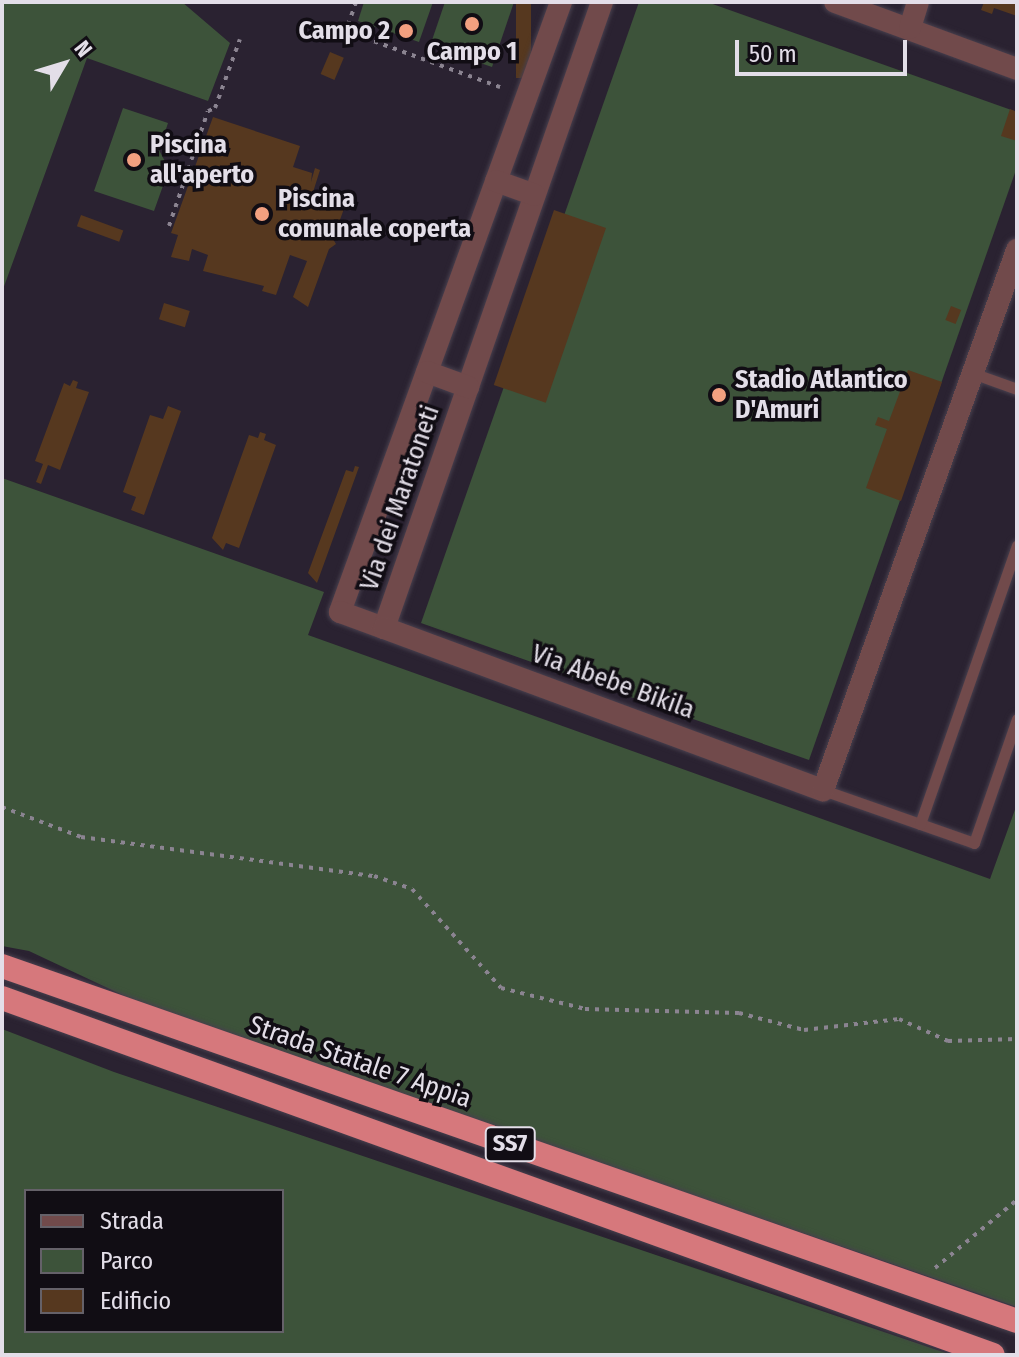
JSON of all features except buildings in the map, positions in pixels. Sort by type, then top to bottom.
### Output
[{"type":"highway","name":"Strada Statale 7 Appia","points":[[2,966],[1017,1321]]},
{"type":"highway","name":"SS7","points":[[2,998],[993,1355]]},
{"type":"street","name":"Via dei Maratoneti","points":[[561,2],[340,612],[384,628],[602,2]]},
{"type":"street","points":[[835,2],[1017,69]]},
{"type":"street","points":[[910,28],[918,2]]},
{"type":"street","points":[[496,181],[535,195]]},
{"type":"street","points":[[823,790],[1017,250]]},
{"type":"street","points":[[427,372],[468,387]]},
{"type":"street","name":"Via Abebe Bikila","points":[[384,628],[823,790]]},
{"type":"lane","points":[[975,374],[1017,389]]},
{"type":"lane","points":[[920,824],[1017,545]]},
{"type":"lane","name":"Via Abebe Bikila","points":[[823,790],[974,843],[1017,719]]},
{"type":"path","points":[[356,2],[346,31],[500,87]]},
{"type":"path","points":[[169,226],[208,111],[215,108],[240,39]]},
{"type":"path","points":[[2,807],[81,837],[387,880],[412,889],[501,988],[585,1009],[739,1013],[804,1030],[899,1019],[948,1041],[1017,1039]]},
{"type":"path","points":[[930,1273],[1017,1200]]},
{"type":"green space","points":[[2,2],[182,2],[230,43],[208,101],[87,58],[2,292]]},
{"type":"green space","name":"Campo 2","points":[[364,2],[433,2],[419,42],[358,21]]},
{"type":"green space","name":"Campo 1","points":[[445,2],[514,2],[492,67],[430,46]]},
{"type":"green space","name":"Stadio Atlantico D'Amuri","points":[[639,2],[707,2],[1017,112],[1017,167],[809,760],[421,623]]},
{"type":"green space","name":"Piscina all'aperto","points":[[123,108],[168,123],[159,150],[169,169],[154,211],[94,191]]},
{"type":"green space","points":[[2,478],[324,592],[308,635],[990,879],[1017,804],[1017,1307],[148,1007],[29,951],[2,946]]},
{"type":"green space","points":[[2,1029],[114,1072],[952,1355],[2,1355]]},
{"type":"place","name":"Campo 1","points":[[472,24]]},
{"type":"place","name":"Campo 2","points":[[406,31]]},
{"type":"place","name":"Piscina all'aperto","points":[[134,160]]},
{"type":"place","name":"Piscina comunale coperta","points":[[262,214]]},
{"type":"place","name":"Stadio Atlantico D'Amuri","points":[[719,395]]}]
